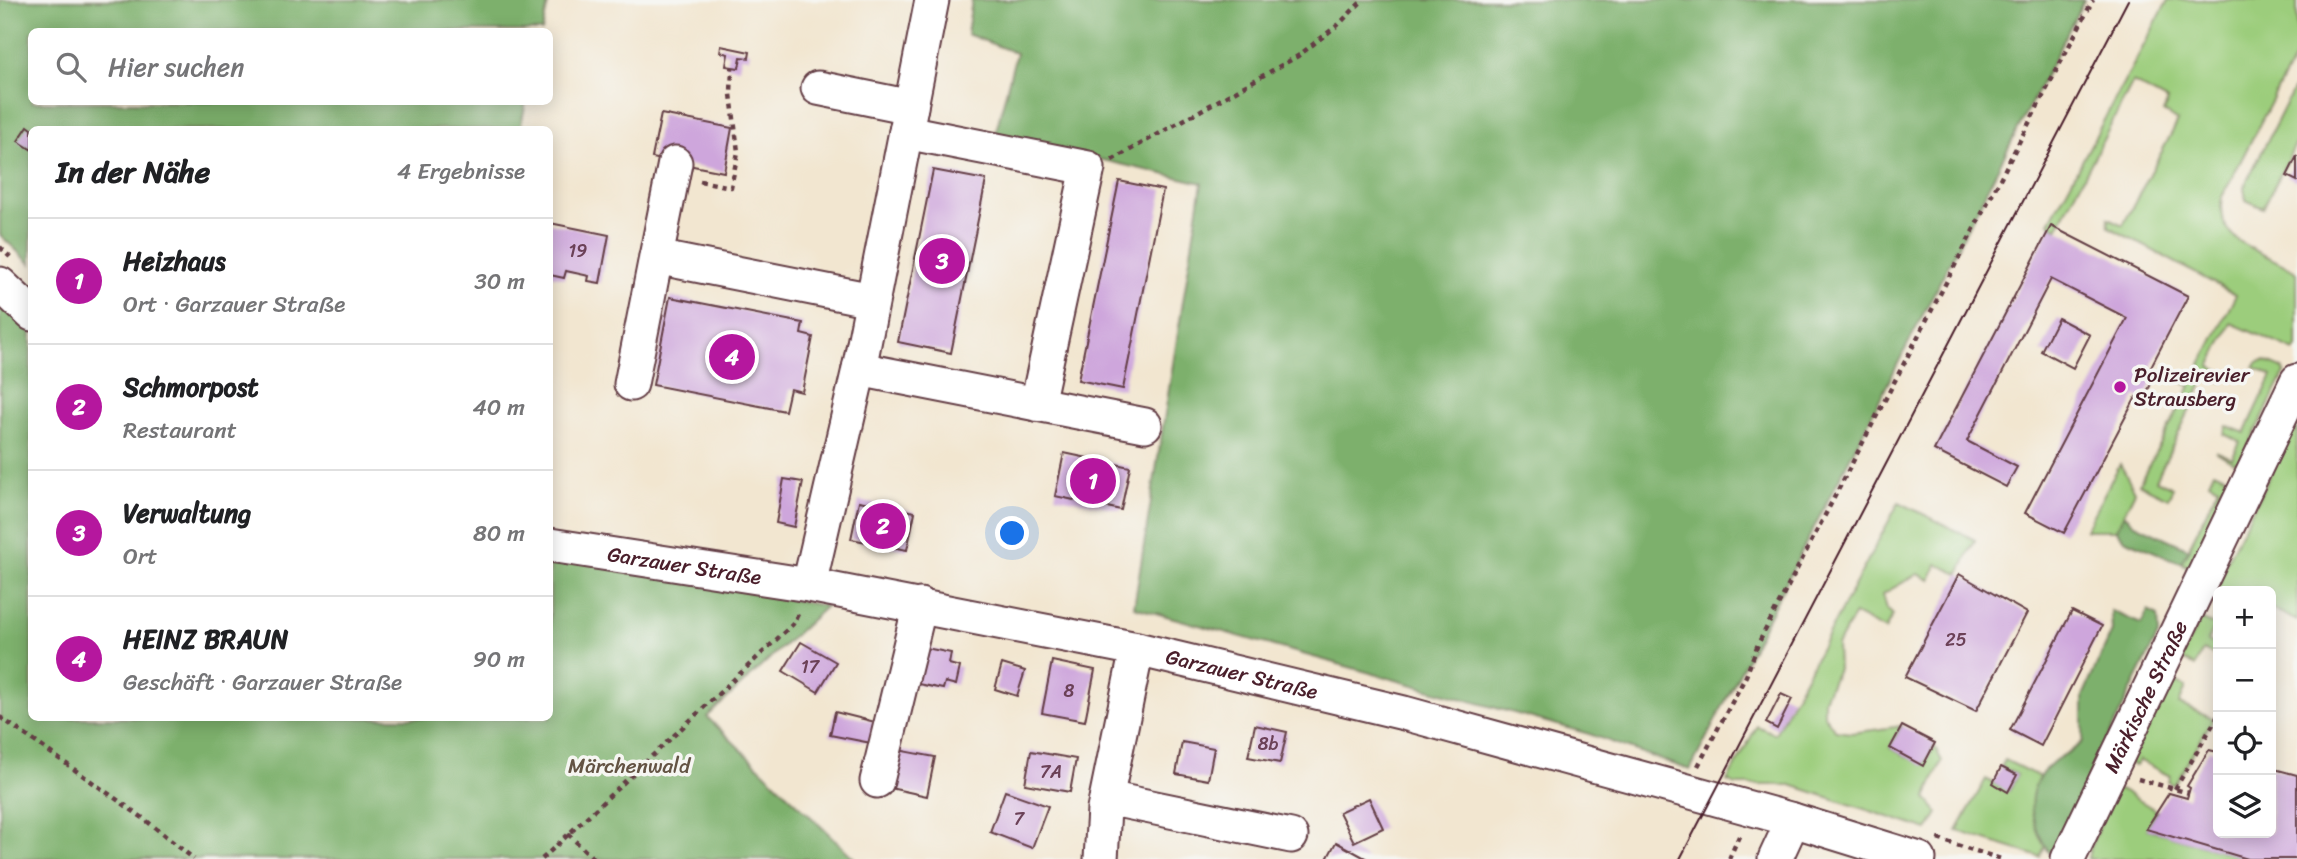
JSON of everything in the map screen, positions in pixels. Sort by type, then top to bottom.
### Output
[{"type":"street","points":[[809,585],[859,369],[932,0]]},
{"type":"street","points":[[818,88],[908,119],[1088,168],[1037,404]]},
{"type":"street","points":[[631,384],[673,169]]},
{"type":"street","points":[[656,257],[872,300]]},
{"type":"street","points":[[0,284],[28,310]]},
{"type":"street","points":[[859,369],[1145,425]]},
{"type":"street","name":"Märkische Straße","points":[[2068,859],[2297,381]]},
{"type":"street","name":"Garzauer Straße","points":[[553,545],[809,585],[1137,649],[1404,713],[1793,820],[1920,859]]},
{"type":"street","points":[[877,781],[920,605]]},
{"type":"street","points":[[1101,859],[1107,798],[1137,649]]},
{"type":"street","points":[[1107,798],[1291,836]]},
{"type":"street","points":[[1775,859],[1793,820]]},
{"type":"path","points":[[1088,168],[1117,158],[1298,56],[1363,0]]},
{"type":"path","points":[[1693,776],[1746,676],[1758,644],[2093,0]]},
{"type":"path","points":[[673,169],[731,187],[738,152],[731,94],[732,67]]},
{"type":"path","points":[[541,859],[793,624],[809,585]]},
{"type":"path","points":[[0,717],[143,818],[194,859]]},
{"type":"path","points":[[2175,789],[2213,724]]},
{"type":"path","points":[[2110,770],[2189,793]]},
{"type":"path","points":[[568,834],[594,859]]},
{"type":"green space","points":[[0,0],[549,0],[543,28],[28,28],[28,105],[525,105],[521,126],[28,126],[28,261],[0,235]]},
{"type":"green space","points":[[972,0],[2084,0],[1690,770],[1589,734],[1134,607],[1202,183],[995,135],[1016,53],[967,34]]},
{"type":"green space","points":[[2168,0],[2297,0],[2297,52],[2222,197],[2221,213],[2234,237],[2297,273],[2297,347],[2295,351],[2231,323],[2210,367],[2227,374],[2223,382],[2206,376],[2156,480],[2173,488],[2168,498],[2139,484],[2191,386],[2184,383],[2199,368],[2236,295],[2109,227],[2108,218],[2123,225],[2178,121],[2163,112],[2168,101],[2133,82],[2057,229],[2049,223]]},
{"type":"green space","points":[[2297,82],[2297,141],[2263,208],[2246,200],[2244,187]]},
{"type":"green space","name":"Märchenwald","points":[[0,298],[28,325],[28,721],[553,721],[553,555],[826,606],[707,717],[855,859],[0,859]]},
{"type":"green space","points":[[2265,361],[2282,368],[2285,373],[2241,460],[2233,462],[2215,451],[2232,458],[2240,442],[2224,434],[2227,426],[2245,433],[2272,376],[2254,367],[2258,362]]},
{"type":"green space","points":[[2297,421],[2297,621],[2276,610],[2276,586],[2214,586]]},
{"type":"green space","points":[[2120,464],[2135,491],[2116,530],[2085,530]]},
{"type":"green space","points":[[2214,471],[2227,477],[2230,486],[2191,568],[2181,563],[2219,487],[2209,482]]},
{"type":"green space","points":[[1899,502],[1975,540],[1959,574],[1937,564],[1930,580],[1918,574],[1883,594],[1887,609],[1893,615],[1885,630],[1855,614],[1837,645],[1838,669],[1824,699],[1824,715],[1836,731],[1851,733],[1902,726],[1890,748],[1923,765],[1934,746],[1942,761],[1926,798],[1938,813],[1928,830],[1791,785],[1736,785],[1727,781],[1757,726],[1775,734]]},
{"type":"green space","points":[[2124,514],[2135,524],[2189,549],[2181,563],[2124,539],[2116,530]]},
{"type":"green space","points":[[2213,588],[2213,602],[2209,596]]},
{"type":"green space","points":[[2111,611],[2141,624],[2148,611],[2158,616],[2159,633],[2051,855],[2034,820],[2032,796],[2042,774],[2056,760],[2083,741],[2083,696],[2112,631]]},
{"type":"green space","points":[[2201,619],[2213,625],[2208,641],[2213,644],[2213,655],[2203,650],[2195,666],[2180,659]]},
{"type":"green space","points":[[2169,680],[2186,687],[2179,704],[2213,719],[2174,785],[2168,782],[2170,776],[2139,760],[2136,766],[2129,763]]},
{"type":"green space","points":[[2005,760],[2040,777],[2035,785],[2032,803],[2037,830],[2045,847],[2040,857],[1957,831],[1986,779],[2009,791],[2017,775],[2001,767]]},
{"type":"green space","points":[[2115,790],[2122,790],[2157,811],[2147,829],[2248,859],[2088,859],[2090,848]]},
{"type":"building","points":[[721,46],[750,52],[749,58],[741,57],[739,68],[726,66],[728,54],[720,52]]},
{"type":"building","points":[[661,114],[732,128],[724,172],[652,158]]},
{"type":"building","points":[[28,126],[28,147],[18,141]]},
{"type":"building","points":[[2297,156],[2297,181],[2287,176]]},
{"type":"building","points":[[933,170],[986,180],[951,353],[898,342]]},
{"type":"building","points":[[1119,181],[1163,190],[1123,389],[1078,380]]},
{"type":"building","points":[[553,224],[609,235],[600,283],[588,281],[589,276],[566,271],[564,278],[553,276]]},
{"type":"building","name":"Polizeirevier Strausberg","points":[[2051,226],[2188,296],[2147,374],[2154,378],[2143,400],[2136,397],[2064,533],[2025,513],[2127,318],[2051,279],[1967,441],[2017,467],[2006,487],[1934,450]]},
{"type":"building","points":[[670,297],[803,323],[801,334],[813,337],[802,392],[790,389],[785,411],[653,385]]},
{"type":"building","points":[[2058,318],[2090,335],[2073,368],[2041,351]]},
{"type":"building","points":[[1064,453],[1130,467],[1121,510],[1055,496]]},
{"type":"building","points":[[784,479],[803,482],[794,527],[776,523]]},
{"type":"building","points":[[859,501],[915,512],[907,550],[851,539]]},
{"type":"building","points":[[1959,574],[2027,613],[1976,711],[1905,677]]},
{"type":"building","points":[[2072,611],[2102,626],[2041,746],[2010,730]]},
{"type":"building","points":[[801,642],[836,662],[818,692],[783,671]]},
{"type":"building","points":[[921,647],[951,653],[949,664],[960,667],[956,685],[945,682],[943,689],[913,683]]},
{"type":"building","points":[[1052,661],[1095,670],[1085,721],[1042,713]]},
{"type":"building","points":[[1002,664],[1025,671],[1017,696],[995,689]]},
{"type":"building","points":[[1781,694],[1792,699],[1777,729],[1766,723]]},
{"type":"building","points":[[835,712],[875,722],[871,743],[830,735]]},
{"type":"building","points":[[1255,725],[1287,732],[1280,763],[1248,757]]},
{"type":"building","points":[[1902,726],[1935,743],[1923,766],[1890,748]]},
{"type":"building","points":[[1182,742],[1214,748],[1208,780],[1176,774]]},
{"type":"building","points":[[898,750],[935,757],[927,796],[890,788]]},
{"type":"building","points":[[2209,750],[2213,751],[2213,838],[2276,838],[2276,769],[2297,775],[2297,859],[2248,859],[2146,829],[2169,793],[2187,798],[2190,788],[2187,786]]},
{"type":"building","points":[[1031,751],[1076,759],[1070,792],[1025,784]]},
{"type":"building","points":[[2001,767],[2017,775],[2008,792],[1993,783]]},
{"type":"building","points":[[1005,791],[1048,806],[1032,848],[990,832]]},
{"type":"building","points":[[1369,798],[1383,828],[1354,842],[1339,812]]},
{"type":"building","points":[[1336,842],[1367,859],[1327,859]]},
{"type":"tram line","points":[[1680,859],[2128,0]]},
{"type":"place","name":"Verwaltung","points":[[942,261]]},
{"type":"place","name":"HEINZ BRAUN","points":[[732,357]]},
{"type":"place","name":"Polizeirevier Strausberg","points":[[2120,387]]},
{"type":"place","name":"Heizhaus","points":[[1093,481]]},
{"type":"place","name":"Schmorpost","points":[[883,526]]}]
